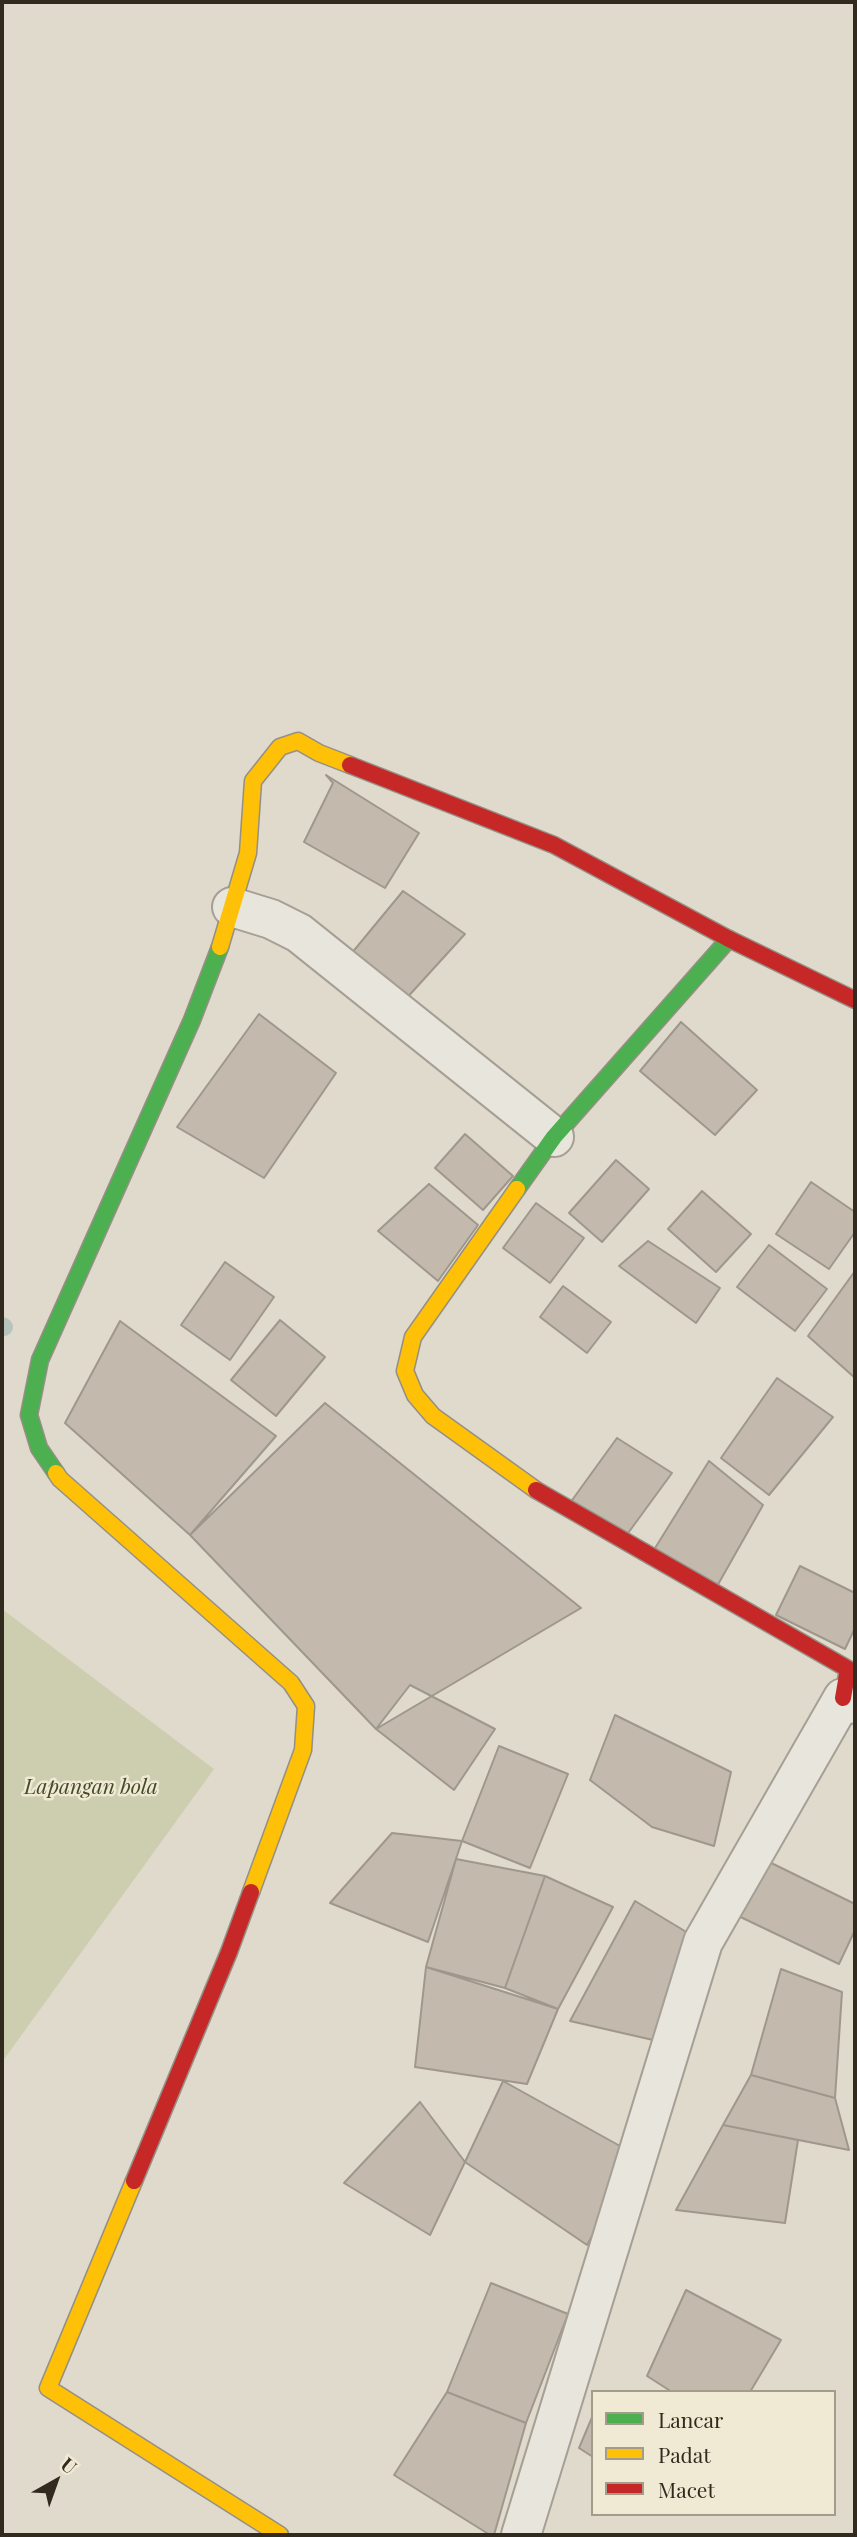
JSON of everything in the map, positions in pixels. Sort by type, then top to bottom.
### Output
[{"type":"street","points":[[280,2535],[48,2388],[229,1952],[303,1750],[306,1706],[291,1683],[60,1479],[39,1448],[29,1415],[40,1360],[192,1020],[215,962],[248,853],[253,781],[280,747],[298,741],[319,753],[554,845],[729,939],[855,1000]]},
{"type":"street","points":[[232,907],[271,919],[299,933],[554,1137]]},
{"type":"street","points":[[521,2535],[703,1941],[849,1701],[848,1669],[535,1490],[433,1416],[415,1395],[405,1371],[413,1337],[554,1137],[729,939]]},
{"type":"green space","name":"Lapangan bola","points":[[2,1609],[214,1769],[2,2062]]},
{"type":"building","points":[[326,775],[419,833],[385,888],[304,842],[333,783]]},
{"type":"building","points":[[403,891],[465,934],[404,1001],[351,954]]},
{"type":"building","points":[[259,1014],[336,1073],[264,1178],[177,1127]]},
{"type":"building","points":[[681,1022],[757,1090],[715,1135],[640,1071]]},
{"type":"building","points":[[465,1134],[513,1176],[483,1210],[435,1168]]},
{"type":"building","points":[[616,1160],[649,1189],[602,1242],[569,1213]]},
{"type":"building","points":[[811,1182],[855,1212],[855,1232],[829,1269],[776,1234]]},
{"type":"building","points":[[429,1184],[478,1225],[438,1281],[378,1231]]},
{"type":"building","points":[[702,1191],[751,1234],[716,1272],[668,1229]]},
{"type":"building","points":[[536,1203],[584,1238],[550,1283],[503,1248]]},
{"type":"building","points":[[648,1241],[720,1288],[696,1323],[619,1266]]},
{"type":"building","points":[[769,1245],[827,1289],[795,1331],[737,1287]]},
{"type":"building","points":[[225,1262],[274,1297],[230,1360],[181,1325]]},
{"type":"building","points":[[855,1271],[855,1378],[808,1336]]},
{"type":"building","points":[[563,1286],[611,1322],[587,1353],[540,1317]]},
{"type":"building","points":[[280,1320],[325,1357],[276,1416],[231,1380]]},
{"type":"building","points":[[120,1321],[276,1436],[190,1535],[65,1423]]},
{"type":"building","points":[[777,1378],[833,1417],[769,1495],[721,1458]]},
{"type":"building","points":[[325,1403],[581,1608],[376,1729],[190,1535]]},
{"type":"building","points":[[617,1438],[672,1473],[623,1540],[570,1503]]},
{"type":"building","points":[[709,1461],[763,1505],[716,1588],[652,1553]]},
{"type":"building","points":[[800,1566],[855,1593],[855,1628],[845,1649],[776,1615]]},
{"type":"building","points":[[410,1685],[495,1729],[454,1790],[376,1729]]},
{"type":"building","points":[[615,1715],[731,1772],[714,1846],[652,1827],[590,1780]]},
{"type":"building","points":[[499,1746],[568,1774],[530,1868],[462,1841]]},
{"type":"building","points":[[392,1833],[462,1841],[428,1942],[330,1903]]},
{"type":"building","points":[[757,1856],[855,1904],[855,1930],[839,1964],[730,1912]]},
{"type":"building","points":[[456,1859],[545,1876],[505,1988],[426,1967]]},
{"type":"building","points":[[545,1876],[613,1907],[558,2009],[505,1988]]},
{"type":"building","points":[[635,1901],[703,1942],[653,2040],[570,2021]]},
{"type":"building","points":[[426,1967],[558,2009],[527,2084],[415,2067]]},
{"type":"building","points":[[781,1969],[842,1992],[835,2098],[751,2075]]},
{"type":"building","points":[[751,2075],[835,2098],[849,2150],[723,2125]]},
{"type":"building","points":[[503,2081],[638,2156],[587,2245],[465,2162]]},
{"type":"building","points":[[420,2102],[465,2162],[430,2235],[344,2183]]},
{"type":"building","points":[[723,2125],[798,2140],[785,2223],[676,2210]]},
{"type":"building","points":[[491,2283],[568,2314],[526,2423],[447,2392]]},
{"type":"building","points":[[686,2290],[781,2340],[751,2390],[669,2390],[647,2376]]},
{"type":"building","points":[[447,2392],[526,2423],[494,2535],[394,2475]]},
{"type":"building","points":[[591,2420],[591,2456],[579,2448]]},
{"type":"traffic: fast","points":[[517,1189],[554,1137],[729,939]]},
{"type":"traffic: fast","points":[[56,1473],[39,1448],[29,1415],[40,1360],[192,1020],[220,947]]},
{"type":"traffic: slow","points":[[220,947],[248,853],[253,781],[280,747],[298,741],[350,765]]},
{"type":"traffic: slow","points":[[517,1189],[413,1337],[405,1371],[415,1395],[433,1416],[536,1490]]},
{"type":"traffic: slow","points":[[56,1473],[291,1683],[306,1706],[303,1750],[251,1892]]},
{"type":"traffic: slow","points":[[134,2181],[48,2388],[280,2535]]},
{"type":"traffic: jam","points":[[350,765],[554,845],[729,939],[855,1000]]},
{"type":"traffic: jam","points":[[536,1490],[848,1669],[843,1698]]},
{"type":"traffic: jam","points":[[134,2181],[229,1952],[251,1892]]}]
